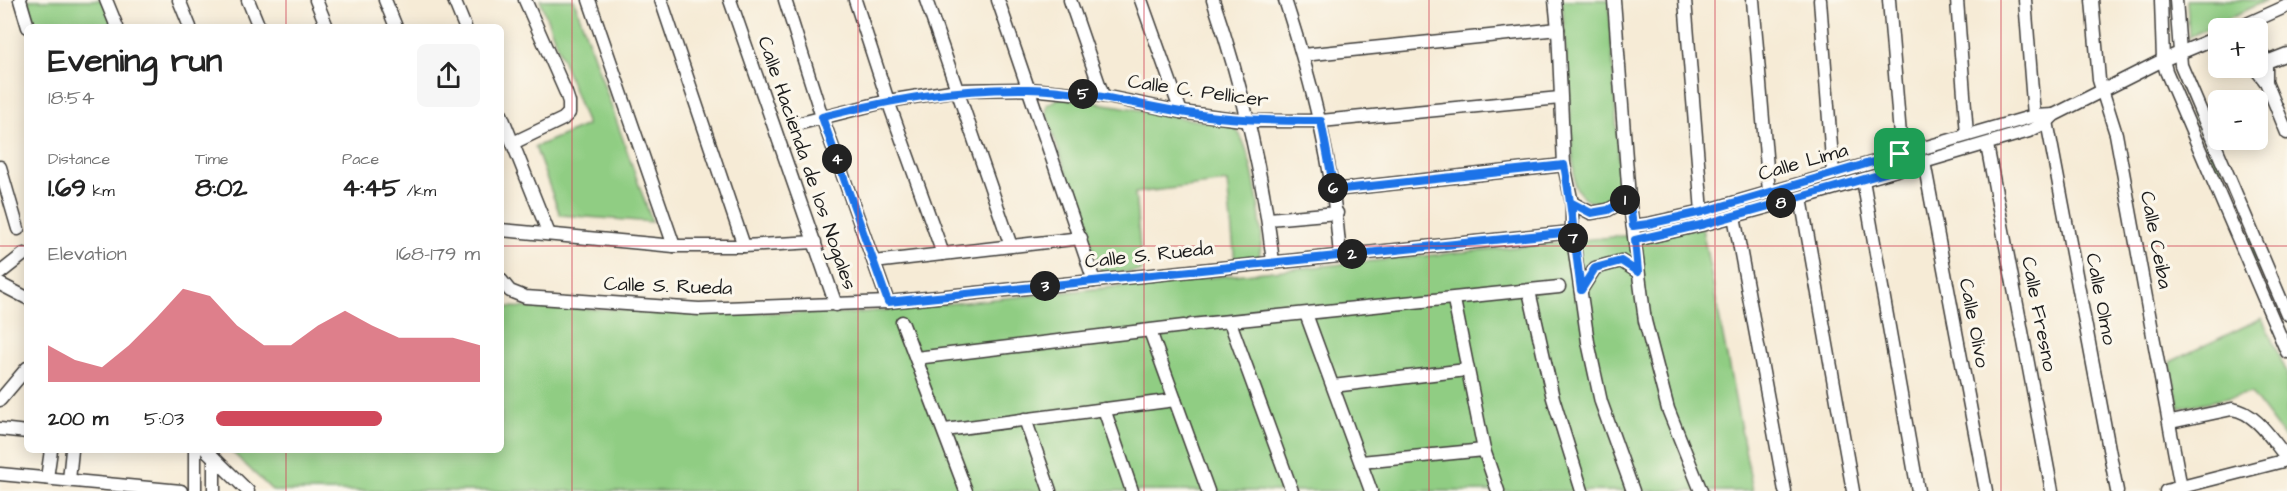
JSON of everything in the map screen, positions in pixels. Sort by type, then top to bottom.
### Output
[{"type":"street","points":[[20,0],[27,24]]},
{"type":"street","points":[[106,0],[116,24]]},
{"type":"street","points":[[179,0],[189,24]]},
{"type":"street","points":[[248,0],[258,24]]},
{"type":"street","points":[[316,0],[326,24]]},
{"type":"street","points":[[385,0],[395,24]]},
{"type":"street","points":[[454,0],[464,24]]},
{"type":"street","points":[[513,143],[563,119],[569,113],[570,108],[566,93],[525,0]]},
{"type":"street","points":[[589,0],[674,246]]},
{"type":"street","points":[[661,0],[744,246]]},
{"type":"street","name":"Calle Hacienda de los Nogales","points":[[730,0],[836,305]]},
{"type":"street","points":[[785,0],[822,117],[888,302]]},
{"type":"street","points":[[855,0],[943,254]]},
{"type":"street","points":[[926,0],[1011,246]]},
{"type":"street","points":[[998,0],[1094,281]]},
{"type":"street","points":[[1070,0],[1103,96]]},
{"type":"street","points":[[1141,0],[1181,112]]},
{"type":"street","points":[[1213,0],[1230,49],[1250,121],[1269,219],[1273,262]]},
{"type":"street","points":[[1285,0],[1321,121],[1334,190],[1340,255]]},
{"type":"street","points":[[1555,0],[1564,165],[1572,203],[1572,232],[1588,342],[1601,402],[1633,491]]},
{"type":"street","points":[[1614,0],[1629,198],[1645,321],[1668,409],[1701,491]]},
{"type":"street","points":[[1635,240],[1703,218],[1685,0]]},
{"type":"street","points":[[1753,0],[1769,192]]},
{"type":"street","points":[[1820,0],[1833,173]]},
{"type":"street","points":[[1889,0],[1900,154],[1903,168]]},
{"type":"street","points":[[1957,0],[1967,135]]},
{"type":"street","name":"Calle Olmo","points":[[2025,0],[2045,117],[2117,491]]},
{"type":"street","name":"Calle Ceiba","points":[[2092,0],[2098,75],[2116,134],[2181,488]]},
{"type":"street","points":[[2161,0],[2163,60],[2287,352]]},
{"type":"street","points":[[2176,0],[2181,65],[2212,139],[2281,284],[2287,314]]},
{"type":"street","points":[[2264,18],[2287,6]]},
{"type":"street","points":[[1303,55],[1558,29]]},
{"type":"street","name":"Calle Lima","points":[[1703,218],[1769,192],[1833,173],[1967,135],[2045,117],[2163,60],[2208,41]]},
{"type":"street","points":[[2268,62],[2287,54]]},
{"type":"street","points":[[2265,78],[2287,133]]},
{"type":"street","name":"Calle C. Pellicer","points":[[797,124],[888,100],[957,90],[1030,89],[1103,96],[1181,112],[1250,121],[1321,121],[1560,98]]},
{"type":"street","name":"Calle Lima","points":[[1633,226],[1734,216],[1987,145],[2029,130],[2045,117]]},
{"type":"street","points":[[504,121],[549,234]]},
{"type":"street","name":"Calle Fresno","points":[[1987,145],[2052,491]]},
{"type":"street","name":"Calle Olivo","points":[[1924,162],[1986,491]]},
{"type":"street","points":[[1334,190],[1564,165]]},
{"type":"street","points":[[0,167],[18,229]]},
{"type":"street","points":[[1863,180],[1918,491]]},
{"type":"street","points":[[1572,203],[1591,213],[1608,210],[1629,198]]},
{"type":"street","points":[[1801,198],[1853,491]]},
{"type":"street","points":[[1269,219],[1337,213]]},
{"type":"street","points":[[1734,216],[1785,491]]},
{"type":"street","points":[[504,230],[674,246],[744,246],[815,242]]},
{"type":"street","name":"Calle S. Rueda","points":[[504,283],[515,294],[525,297],[699,309],[836,305],[888,302],[1572,232]]},
{"type":"street","points":[[874,262],[1081,238]]},
{"type":"street","points":[[0,273],[24,254]]},
{"type":"street","points":[[1581,290],[1595,268],[1621,261],[1638,272]]},
{"type":"street","points":[[0,284],[24,296]]},
{"type":"street","points":[[2261,293],[2281,284]]},
{"type":"street","points":[[916,358],[1188,326],[1454,300],[1559,287]]},
{"type":"street","points":[[1529,291],[1553,398],[1582,491]]},
{"type":"street","points":[[1454,300],[1466,370],[1484,450],[1498,491]]},
{"type":"street","points":[[1306,314],[1371,491]]},
{"type":"street","points":[[902,322],[945,430],[966,491]]},
{"type":"street","points":[[1230,322],[1292,491]]},
{"type":"street","points":[[1150,331],[1208,491]]},
{"type":"street","points":[[1334,386],[1466,370]]},
{"type":"street","points":[[0,400],[24,372]]},
{"type":"street","points":[[945,430],[1175,400]]},
{"type":"street","points":[[1104,409],[1132,491]]},
{"type":"street","points":[[2166,491],[2287,459],[2251,416],[2242,411],[2232,409],[2170,422]]},
{"type":"street","points":[[1025,419],[1050,491]]},
{"type":"street","points":[[0,429],[24,432]]},
{"type":"street","points":[[1360,462],[1484,450]]},
{"type":"street","points":[[47,478],[51,453]]},
{"type":"street","points":[[69,480],[72,453]]},
{"type":"street","points":[[195,453],[195,491]]},
{"type":"street","points":[[210,454],[214,491]]},
{"type":"street","points":[[210,454],[248,491]]},
{"type":"street","points":[[0,474],[181,491]]},
{"type":"green space","points":[[28,0],[104,0],[114,24],[35,24]]},
{"type":"green space","points":[[540,0],[574,0],[652,222],[560,215],[535,147],[587,125]]},
{"type":"green space","points":[[1562,0],[1609,0],[1620,185],[1616,193],[1605,201],[1598,202],[1586,198],[1575,186]]},
{"type":"green space","points":[[2187,0],[2267,0],[2229,18],[2208,18],[2208,28],[2189,37]]},
{"type":"green space","points":[[2185,79],[2208,134],[2208,150],[2214,150],[2265,272],[2260,274],[2179,82]]},
{"type":"green space","points":[[1059,98],[1102,103],[1232,126],[1244,143],[1253,173],[1262,233],[1259,257],[1235,262],[1227,182],[1135,193],[1142,271],[1102,274],[1046,115],[1047,105]]},
{"type":"green space","points":[[1702,228],[1753,491],[273,491],[233,453],[504,453],[504,307],[846,314]]},
{"type":"green space","points":[[2262,318],[2287,373],[2287,441],[2251,393],[2179,408],[2170,362]]},
{"type":"route","points":[[1900,154],[1702,212],[1648,224],[1633,226],[1629,198],[1608,210],[1591,213],[1572,203],[1572,232],[888,302],[822,117],[888,100],[957,90],[1030,89],[1103,96],[1181,112],[1250,121],[1321,121],[1334,190],[1564,165],[1572,203],[1572,232],[1581,290],[1595,268],[1621,261],[1638,272],[1635,240],[1705,224],[1903,168],[1900,154]]}]
